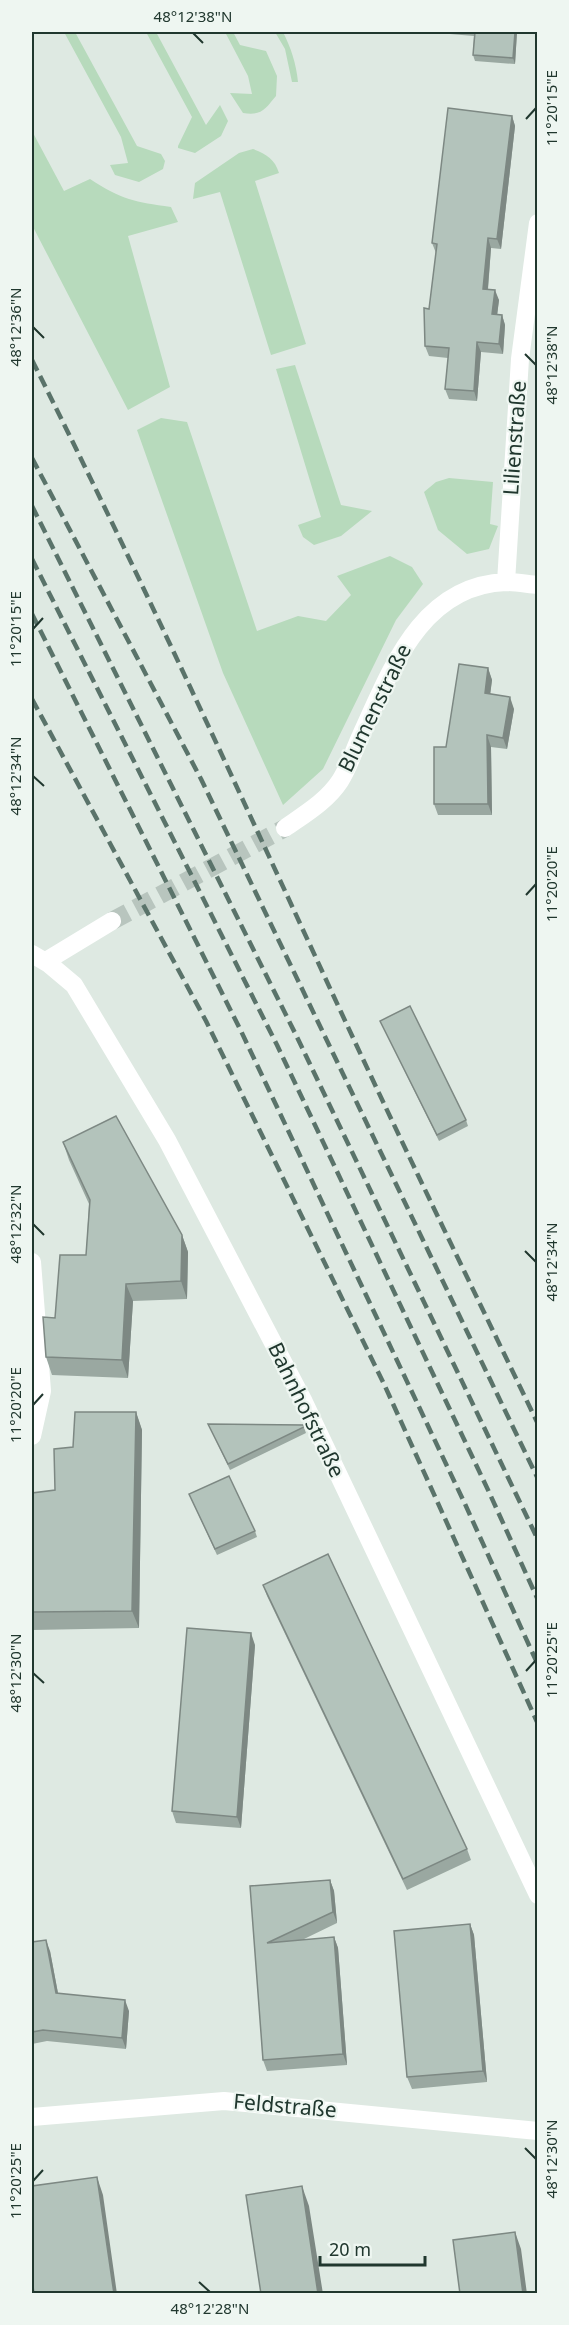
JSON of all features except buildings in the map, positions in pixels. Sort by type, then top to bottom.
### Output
[{"type":"street","name":"Lilienstraße","points":[[506,582],[520,358],[537,223]]},
{"type":"street","name":"Blumenstraße","points":[[285,828],[322,802],[341,780],[393,664],[411,636],[427,617],[454,597],[472,589],[506,582],[537,585]]},
{"type":"street","points":[[39,957],[112,921]]},
{"type":"street","name":"Bahnhofstraße","points":[[39,957],[74,985],[178,1161],[304,1402],[537,1895]]},
{"type":"street","points":[[32,1262],[42,1391],[32,1436]]},
{"type":"street","name":"Feldstraße","points":[[32,2117],[224,2101],[537,2131]]},
{"type":"green space","points":[[64,32],[75,32],[137,146],[161,154],[165,161],[163,169],[139,182],[115,175],[110,165],[128,163],[121,137]]},
{"type":"green space","points":[[146,32],[156,32],[206,125],[220,105],[228,121],[221,136],[195,153],[178,148],[192,117]]},
{"type":"green space","points":[[225,32],[233,32],[240,45],[266,51],[277,76],[276,96],[266,108],[259,112],[243,113],[230,93],[252,94],[248,76]]},
{"type":"green space","points":[[275,32],[283,32],[286,38],[298,82],[292,82],[285,49]]},
{"type":"green space","points":[[32,131],[64,191],[90,179],[111,192],[129,199],[171,207],[178,222],[128,236],[170,387],[128,410],[32,225]]},
{"type":"green space","points":[[253,149],[269,158],[279,173],[255,181],[306,344],[271,355],[220,192],[193,199],[195,183],[239,153]]},
{"type":"green space","points":[[295,365],[341,505],[372,511],[341,536],[314,545],[303,537],[298,525],[321,517],[276,369]]},
{"type":"green space","points":[[161,418],[187,422],[257,631],[298,616],[326,621],[351,595],[337,576],[390,556],[412,567],[423,584],[396,620],[323,769],[283,805],[223,673],[137,430]]},
{"type":"green space","points":[[449,478],[493,482],[490,524],[498,526],[489,549],[467,554],[438,530],[424,492],[436,482]]},
{"type":"tunnel","points":[[112,921],[285,828]]},
{"type":"railway","points":[[32,360],[151,603],[390,1115],[538,1424]]},
{"type":"railway","points":[[32,458],[201,779],[538,1479]]},
{"type":"railway","points":[[32,506],[296,1035],[538,1540]]},
{"type":"railway","points":[[32,559],[277,1045],[538,1600]]},
{"type":"railway","points":[[32,614],[241,1031],[465,1504],[538,1665]]},
{"type":"railway","points":[[32,699],[206,1021],[384,1384],[538,1724]]}]
